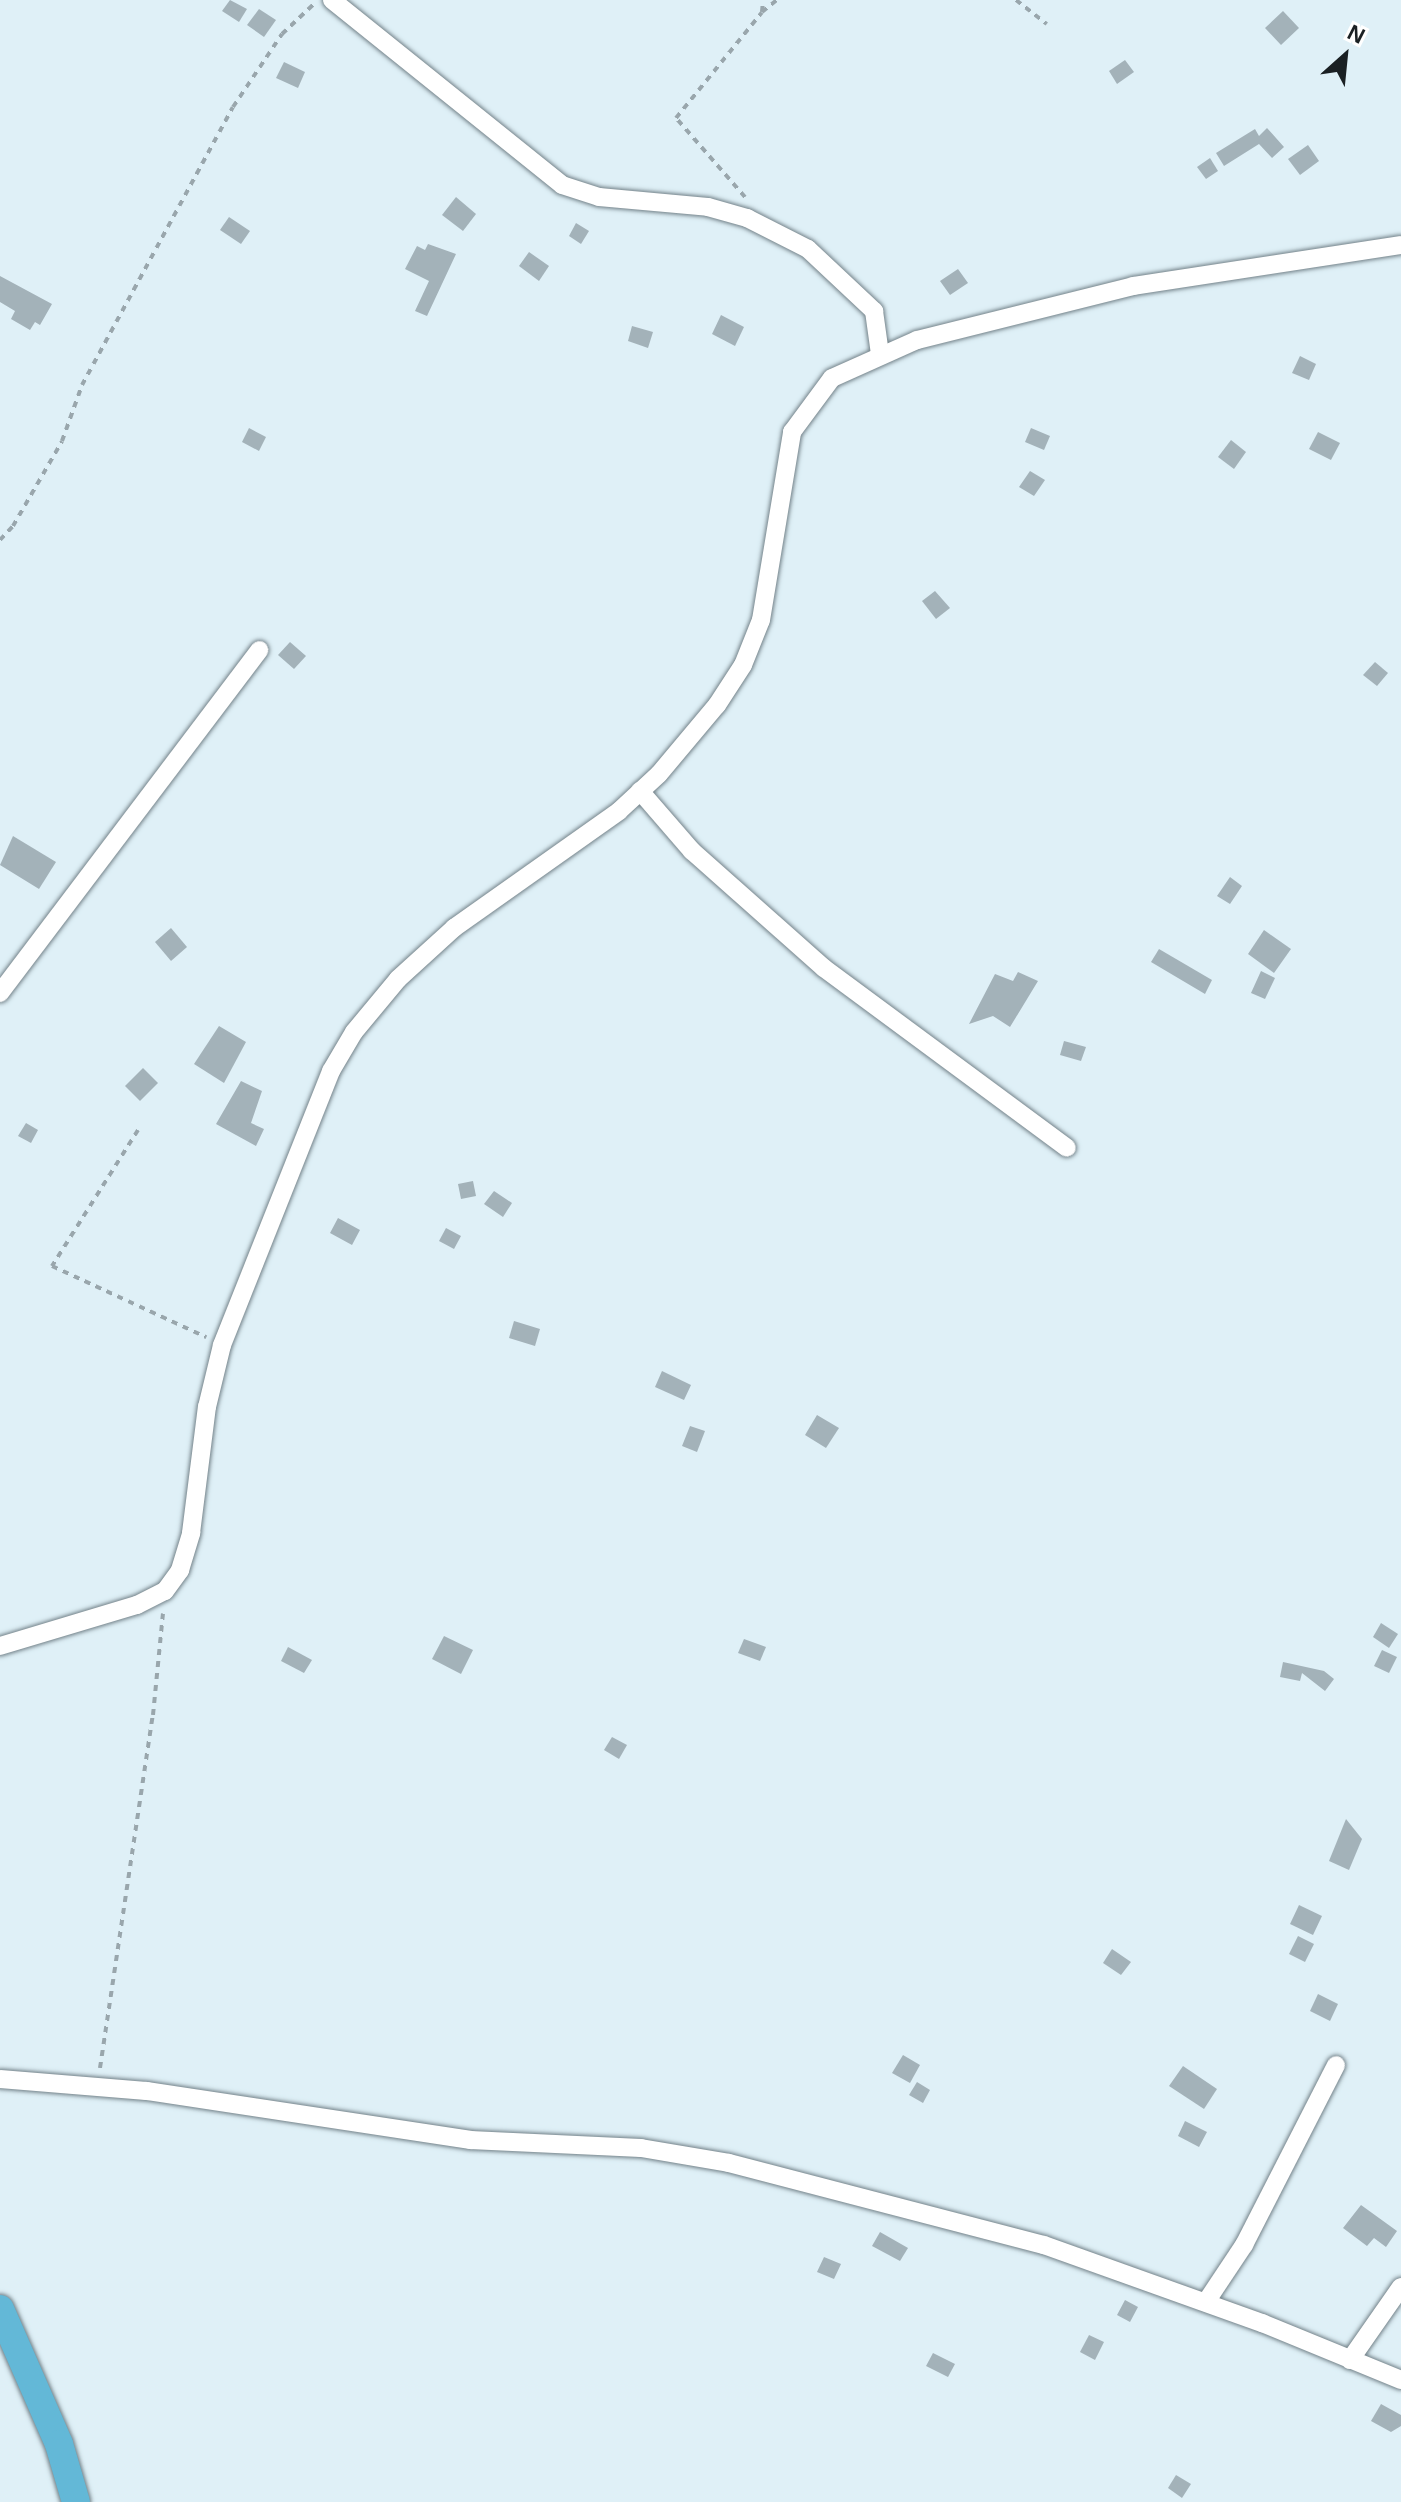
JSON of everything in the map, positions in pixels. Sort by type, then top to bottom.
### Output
[{"type":"highway","points":[[0,2309],[59,2444],[76,2502]]},
{"type":"street","points":[[332,0],[562,185],[599,197],[708,207],[764,225],[808,249],[874,311],[880,354]]},
{"type":"street","points":[[0,1646],[95,1621],[165,1591],[180,1570],[191,1533],[207,1407],[222,1345],[331,1071],[376,1001],[454,928],[566,852],[640,791],[697,731],[743,665],[769,582],[775,515],[792,432],[832,378],[880,354],[1133,286],[1401,245]]},
{"type":"street","points":[[0,993],[259,650]]},
{"type":"street","points":[[640,791],[692,851],[824,968],[1067,1148]]},
{"type":"street","points":[[1206,2302],[1244,2245],[1336,2065]]},
{"type":"street","points":[[0,2079],[97,2086],[470,2140],[641,2148],[729,2163],[1044,2245],[1206,2302],[1401,2380]]},
{"type":"street","points":[[1350,2360],[1401,2287]]},
{"type":"path","points":[[0,540],[13,526],[62,441],[82,385],[233,107],[282,34],[317,0]]},
{"type":"path","points":[[762,12],[763,0]]},
{"type":"path","points":[[764,225],[723,167],[676,118],[762,12],[777,0]]},
{"type":"path","points":[[1016,0],[1047,24]]},
{"type":"path","points":[[138,1130],[52,1266],[222,1345]]},
{"type":"path","points":[[97,2086],[153,1715],[165,1591]]},
{"type":"building","points":[[230,0],[247,9],[239,22],[222,11]]},
{"type":"building","points":[[259,9],[276,20],[264,37],[247,25]]},
{"type":"building","points":[[1283,11],[1299,28],[1281,45],[1265,28]]},
{"type":"building","points":[[1125,60],[1134,72],[1117,84],[1109,71]]},
{"type":"building","points":[[284,62],[305,72],[298,88],[276,78]]},
{"type":"building","points":[[1267,128],[1284,147],[1272,158],[1259,144],[1224,166],[1216,153],[1255,129],[1259,136]]},
{"type":"building","points":[[1308,145],[1319,161],[1300,175],[1288,159]]},
{"type":"building","points":[[1210,158],[1218,171],[1206,179],[1197,167]]},
{"type":"building","points":[[456,197],[476,214],[463,231],[442,215]]},
{"type":"building","points":[[229,217],[250,231],[241,244],[220,230]]},
{"type":"building","points":[[576,223],[589,231],[581,244],[569,236]]},
{"type":"building","points":[[428,244],[456,254],[427,316],[415,311],[429,281],[405,269],[417,246],[425,250]]},
{"type":"building","points":[[529,252],[549,266],[539,281],[519,266]]},
{"type":"building","points":[[958,269],[968,283],[950,295],[940,281]]},
{"type":"building","points":[[0,276],[52,304],[40,325],[35,322],[30,330],[11,319],[15,311],[0,302]]},
{"type":"building","points":[[721,315],[744,327],[735,346],[712,334]]},
{"type":"building","points":[[632,326],[653,332],[648,348],[628,341]]},
{"type":"building","points":[[1300,356],[1316,364],[1309,380],[1292,373]]},
{"type":"building","points":[[249,428],[266,437],[259,451],[242,442]]},
{"type":"building","points":[[1031,428],[1050,436],[1044,450],[1025,442]]},
{"type":"building","points":[[1318,432],[1340,443],[1331,460],[1309,449]]},
{"type":"building","points":[[1231,440],[1246,452],[1234,469],[1218,457]]},
{"type":"building","points":[[1030,471],[1045,480],[1034,496],[1019,487]]},
{"type":"building","points":[[935,591],[950,608],[936,619],[922,601]]},
{"type":"building","points":[[290,642],[306,656],[294,669],[278,655]]},
{"type":"building","points":[[1375,662],[1388,673],[1377,686],[1363,675]]},
{"type":"building","points":[[13,836],[56,862],[39,889],[0,865]]},
{"type":"building","points":[[1230,877],[1242,886],[1230,904],[1217,896]]},
{"type":"building","points":[[171,928],[187,947],[171,961],[155,942]]},
{"type":"building","points":[[1264,930],[1291,949],[1274,973],[1248,954]]},
{"type":"building","points":[[1159,949],[1212,980],[1205,994],[1151,962]]},
{"type":"building","points":[[1261,971],[1275,978],[1265,999],[1251,993]]},
{"type":"building","points":[[1018,972],[1038,981],[1010,1027],[993,1016],[969,1024],[995,974],[1013,981]]},
{"type":"building","points":[[219,1026],[246,1042],[224,1083],[194,1064]]},
{"type":"building","points":[[1064,1041],[1086,1047],[1081,1061],[1060,1055]]},
{"type":"building","points":[[143,1068],[158,1083],[140,1101],[125,1086]]},
{"type":"building","points":[[241,1081],[262,1091],[251,1123],[264,1129],[256,1146],[216,1124]]},
{"type":"building","points":[[26,1123],[38,1130],[31,1143],[18,1136]]},
{"type":"building","points":[[473,1181],[476,1196],[461,1199],[458,1184]]},
{"type":"building","points":[[494,1191],[512,1203],[503,1217],[484,1204]]},
{"type":"building","points":[[338,1218],[360,1230],[352,1245],[330,1233]]},
{"type":"building","points":[[446,1228],[461,1236],[454,1249],[439,1241]]},
{"type":"building","points":[[514,1321],[540,1329],[535,1346],[509,1338]]},
{"type":"building","points":[[662,1371],[691,1385],[684,1400],[655,1387]]},
{"type":"building","points":[[817,1415],[839,1428],[826,1448],[805,1435]]},
{"type":"building","points":[[690,1426],[705,1431],[697,1452],[682,1446]]},
{"type":"building","points":[[1381,1623],[1398,1634],[1389,1648],[1373,1637]]},
{"type":"building","points":[[444,1636],[473,1650],[461,1674],[432,1659]]},
{"type":"building","points":[[744,1639],[766,1647],[760,1661],[738,1653]]},
{"type":"building","points":[[288,1647],[312,1660],[304,1673],[281,1661]]},
{"type":"building","points":[[1382,1650],[1397,1657],[1389,1673],[1374,1666]]},
{"type":"building","points":[[1283,1662],[1324,1671],[1334,1679],[1325,1691],[1302,1673],[1300,1681],[1280,1677]]},
{"type":"building","points":[[612,1737],[627,1745],[619,1759],[604,1750]]},
{"type":"building","points":[[1346,1819],[1362,1839],[1349,1870],[1329,1861]]},
{"type":"building","points":[[1299,1905],[1322,1916],[1313,1935],[1290,1924]]},
{"type":"building","points":[[1298,1936],[1314,1944],[1305,1962],[1289,1954]]},
{"type":"building","points":[[1112,1949],[1131,1962],[1121,1975],[1103,1963]]},
{"type":"building","points":[[1318,1994],[1338,2004],[1330,2021],[1310,2011]]},
{"type":"building","points":[[903,2055],[920,2065],[910,2083],[892,2073]]},
{"type":"building","points":[[1183,2066],[1217,2089],[1204,2109],[1169,2086]]},
{"type":"building","points":[[917,2082],[930,2090],[923,2103],[909,2095]]},
{"type":"building","points":[[1185,2121],[1207,2132],[1199,2147],[1178,2136]]},
{"type":"building","points":[[1361,2205],[1397,2231],[1386,2247],[1374,2238],[1367,2246],[1343,2228]]},
{"type":"building","points":[[880,2232],[908,2248],[900,2261],[872,2246]]},
{"type":"building","points":[[824,2257],[841,2264],[834,2279],[817,2272]]},
{"type":"building","points":[[1125,2300],[1138,2307],[1130,2322],[1117,2315]]},
{"type":"building","points":[[1089,2335],[1104,2342],[1095,2360],[1080,2352]]},
{"type":"building","points":[[933,2353],[955,2364],[948,2377],[926,2366]]},
{"type":"building","points":[[1381,2404],[1401,2415],[1401,2426],[1391,2432],[1371,2421]]},
{"type":"building","points":[[1176,2475],[1191,2484],[1182,2498],[1168,2488]]}]
